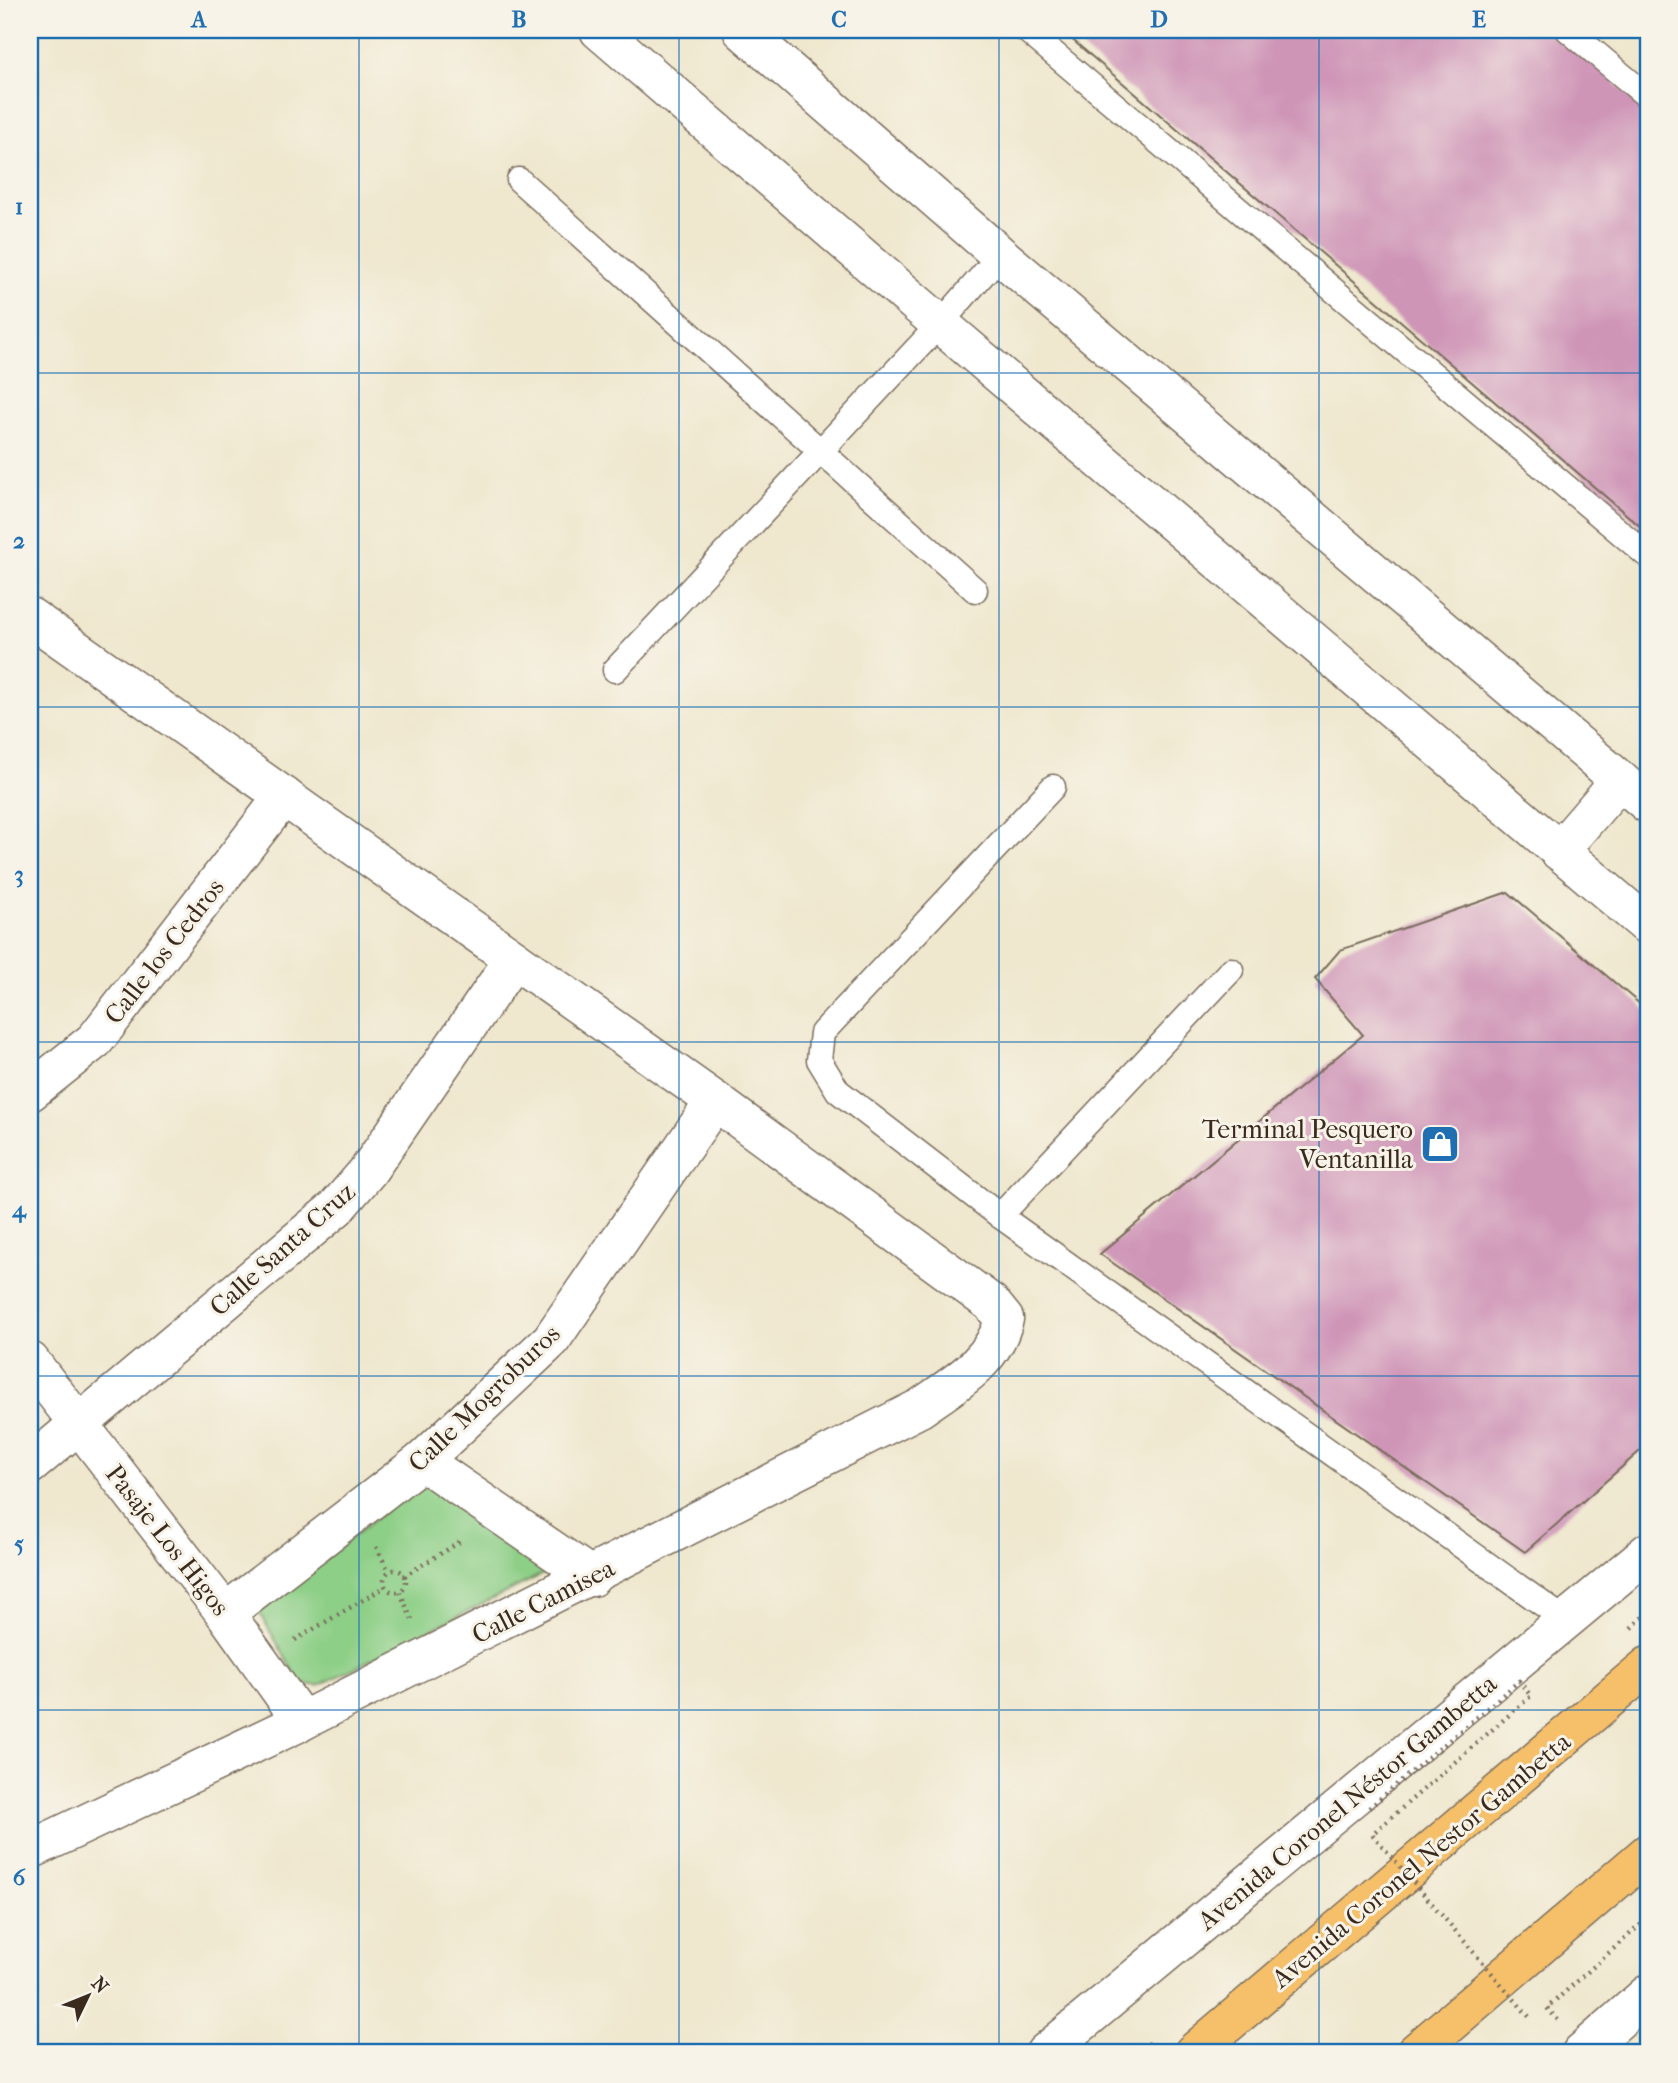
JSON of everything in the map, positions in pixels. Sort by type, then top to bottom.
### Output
[{"type":"highway","name":"Avenida Coronel Nestor Gambetta","points":[[1193,2053],[1648,1666]]},
{"type":"highway","points":[[1415,2053],[1648,1853]]},
{"type":"street","points":[[599,30],[1648,926]]},
{"type":"street","points":[[743,30],[1000,255],[1648,804]]},
{"type":"street","points":[[36,634],[284,796],[715,1101]]},
{"type":"street","points":[[1559,850],[1620,780]]},
{"type":"street","name":"Calle los Cedros","points":[[30,1092],[94,1040],[284,796]]},
{"type":"street","name":"Calle Santa Cruz","points":[[30,1465],[336,1208],[368,1171],[514,958]]},
{"type":"street","name":"Calle Camisea","points":[[30,1850],[302,1721],[592,1577],[920,1408],[973,1370],[999,1339],[1004,1319],[991,1303],[715,1101]]},
{"type":"street","name":"Calle Mogroburos","points":[[225,1613],[422,1461],[551,1340],[715,1101]]},
{"type":"street","name":"Pasaje Los Higos","points":[[30,1361],[225,1613],[302,1721]]},
{"type":"street","points":[[422,1461],[592,1577]]},
{"type":"street","name":"Avenida Coronel Néstor Gambetta","points":[[1045,2053],[1648,1552]]},
{"type":"street","points":[[1571,2038],[1648,1994]]},
{"type":"lane","points":[[1026,30],[1648,556]]},
{"type":"lane","points":[[1568,30],[1648,97]]},
{"type":"lane","points":[[519,180],[975,590]]},
{"type":"lane","points":[[615,670],[940,324],[1000,255]]},
{"type":"lane","points":[[1053,787],[822,1033],[819,1060],[838,1091],[1000,1216],[1565,1620]]},
{"type":"lane","points":[[1000,1216],[1231,970]]},
{"type":"path","points":[[404,1576],[475,1532]]},
{"type":"path","points":[[400,1571],[404,1576],[405,1587],[400,1592],[391,1592],[385,1587],[383,1579],[388,1572],[400,1571]]},
{"type":"path","points":[[287,1645],[385,1587]]},
{"type":"path","points":[[400,1592],[413,1622]]},
{"type":"path","points":[[1370,1808],[1519,1681],[1531,1696],[1372,1834],[1532,2021]]},
{"type":"path","points":[[1571,2038],[1546,2008],[1648,1918]]},
{"type":"green space","points":[[433,1472],[549,1571],[318,1686],[300,1683],[259,1612]]},
{"type":"building","points":[[1061,30],[1554,30],[1648,112],[1648,533]]},
{"type":"building","name":"Terminal Pesquero Ventanilla","points":[[1508,892],[1648,1011],[1648,1444],[1525,1552],[1100,1254],[1363,1035],[1315,979],[1340,950]]},
{"type":"place","name":"Terminal Pesquero Ventanilla","points":[[1440,1144]]}]
